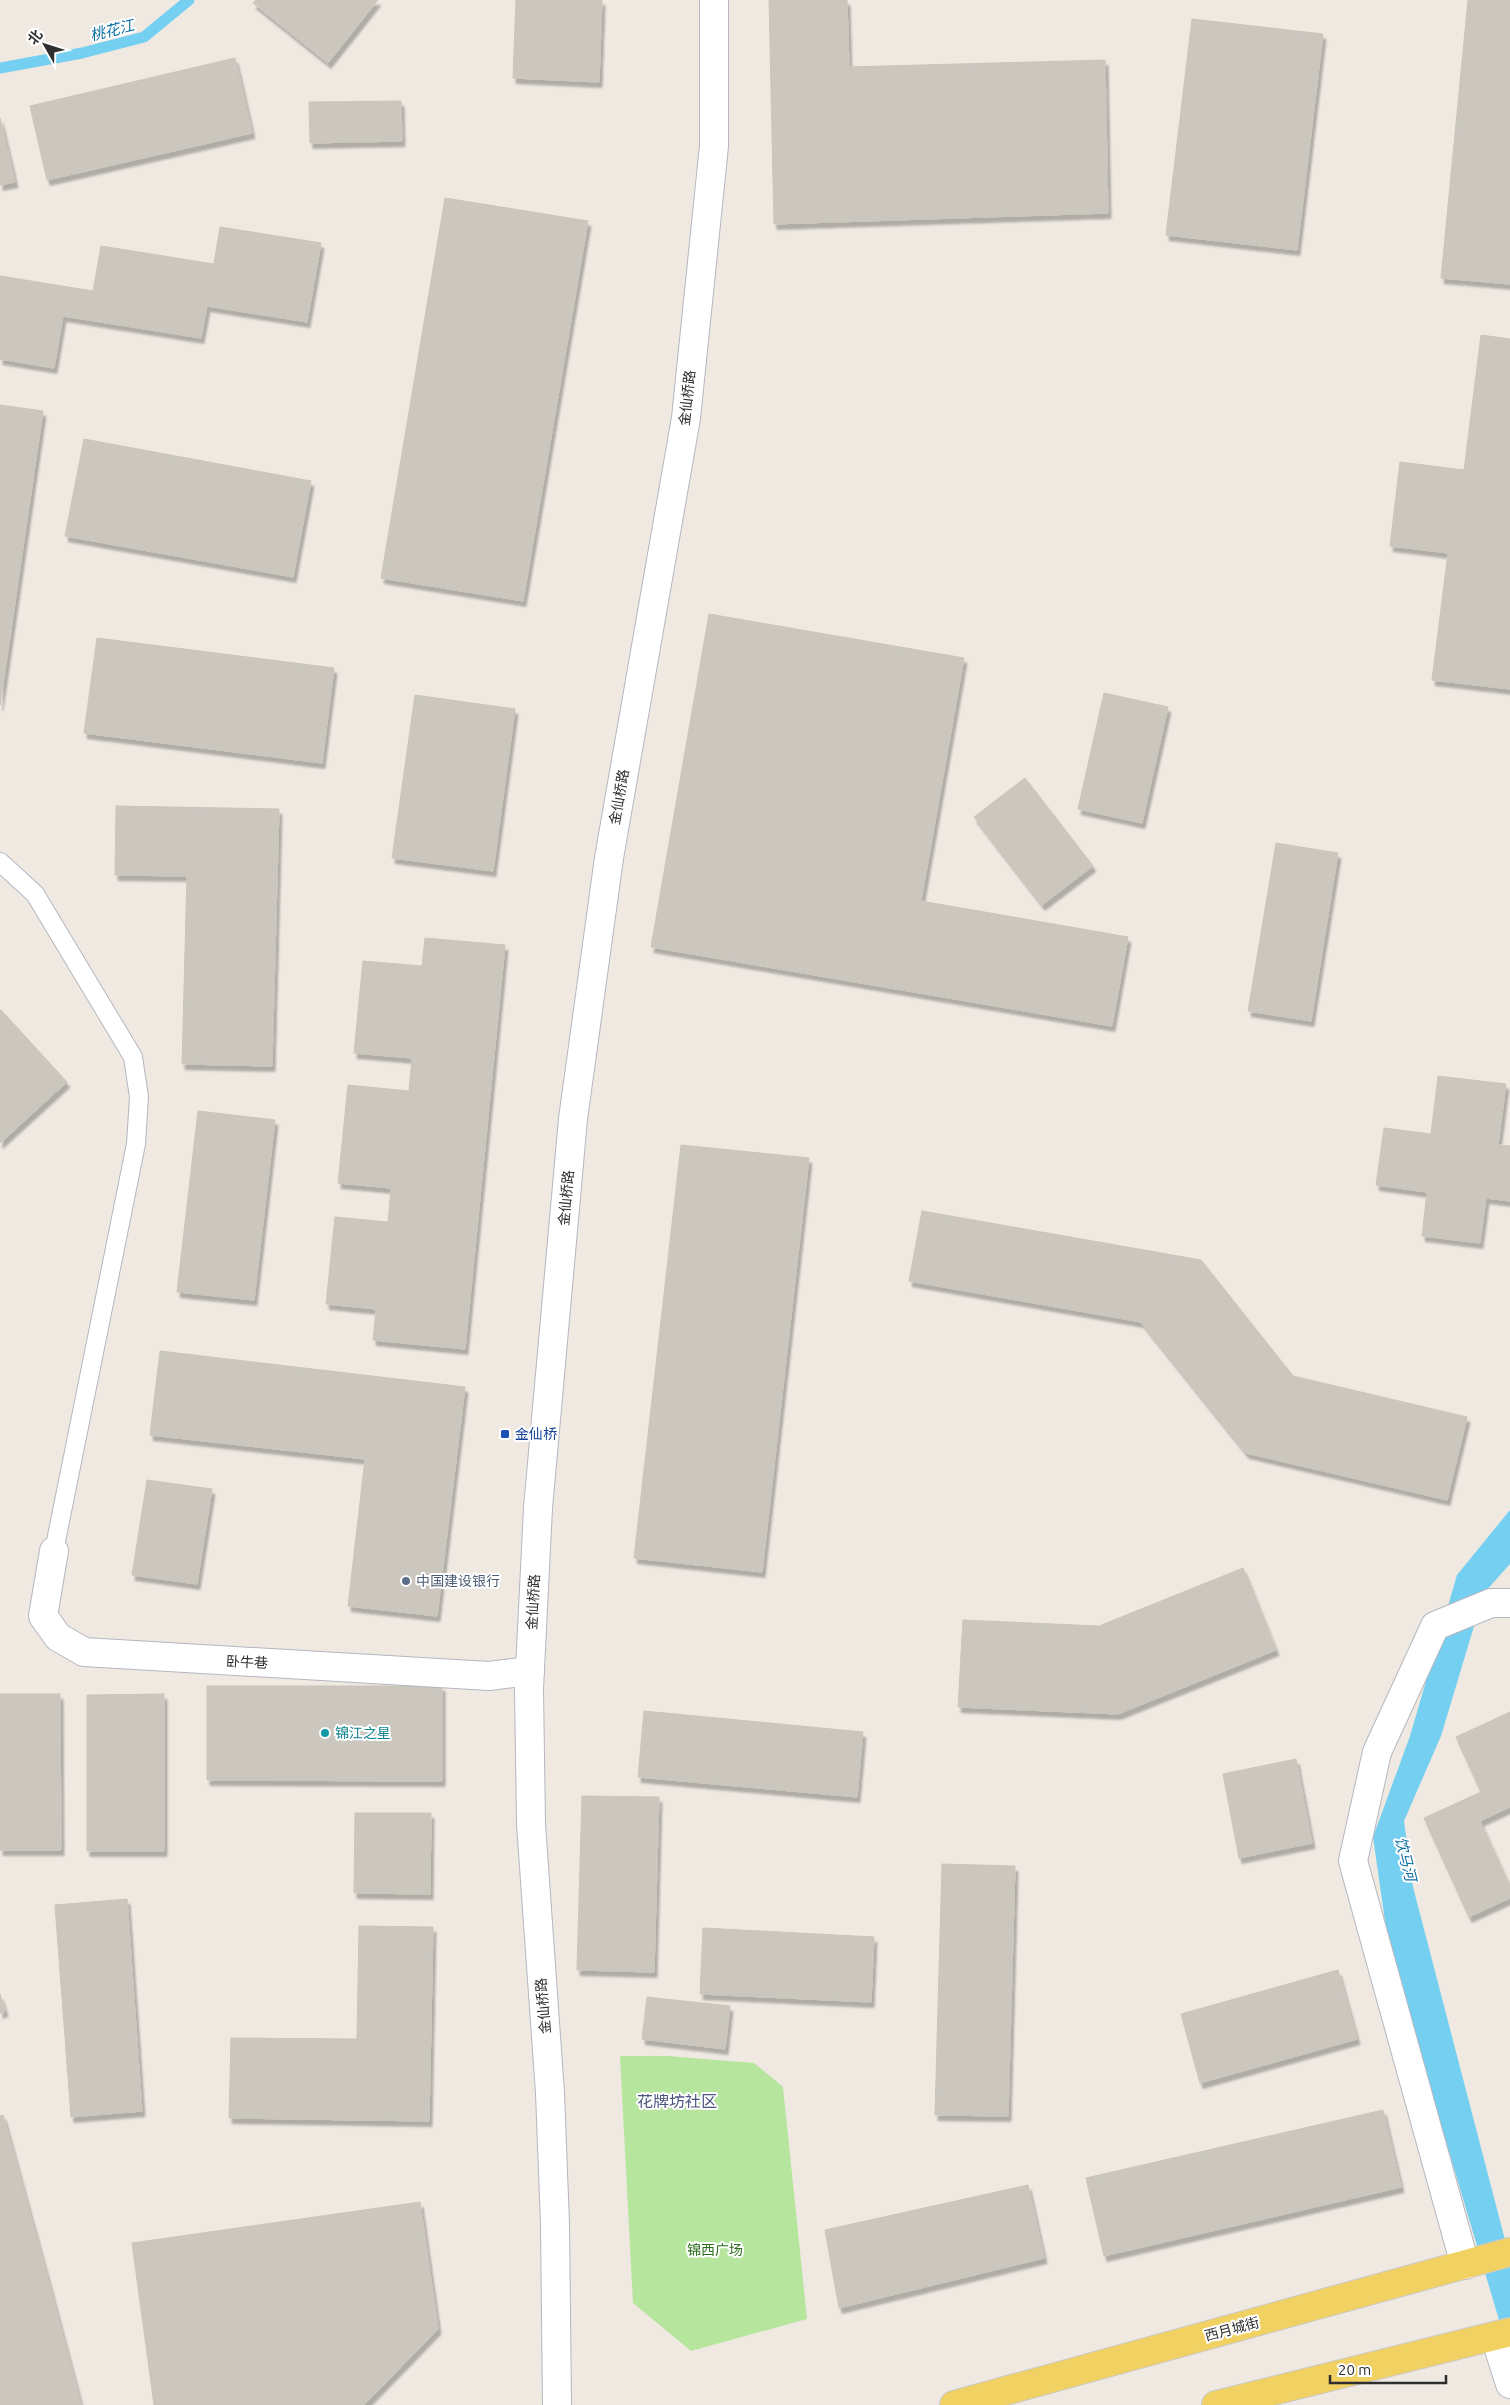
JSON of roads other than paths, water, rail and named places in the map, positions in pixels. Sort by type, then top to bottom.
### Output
[{"type":"main road","name":"西月城街","points":[[954,2405],[1510,2252]]},
{"type":"main road","points":[[1216,2405],[1502,2335]]},
{"type":"street","name":"金仙桥路","points":[[557,2405],[555,2224],[550,2093],[531,1824],[530,1671],[538,1508],[573,1119],[609,858],[686,418],[714,146],[714,0]]},
{"type":"street","name":"卧牛巷","points":[[54,1552],[43,1616],[58,1637],[84,1652],[489,1676],[530,1671]]},
{"type":"street","points":[[1466,2265],[1353,1861],[1377,1752],[1435,1626],[1500,1603]]},
{"type":"street","points":[[1502,2335],[1510,2384]]},
{"type":"lane","points":[[0,862],[35,894],[133,1057],[139,1097],[136,1144],[54,1552]]},
{"type":"water","name":"饮马河","points":[[1510,1510],[1510,1564],[1484,1593],[1441,1736],[1404,1821],[1413,1887],[1510,2259],[1510,2357],[1389,1949],[1373,1837],[1410,1736],[1457,1575]]},
{"type":"waterway","name":"桃花江","points":[[0,68],[82,53],[144,37],[189,0]]},
{"type":"place","name":"金仙桥","points":[[505,1434]]},
{"type":"place","name":"中国建设银行","points":[[406,1581]]},
{"type":"place","name":"锦江之星","points":[[325,1733]]},
{"type":"district","name":"花牌坊社区","points":[[677,2101]]},
{"type":"park label","name":"锦西广场","points":[[715,2250]]}]
